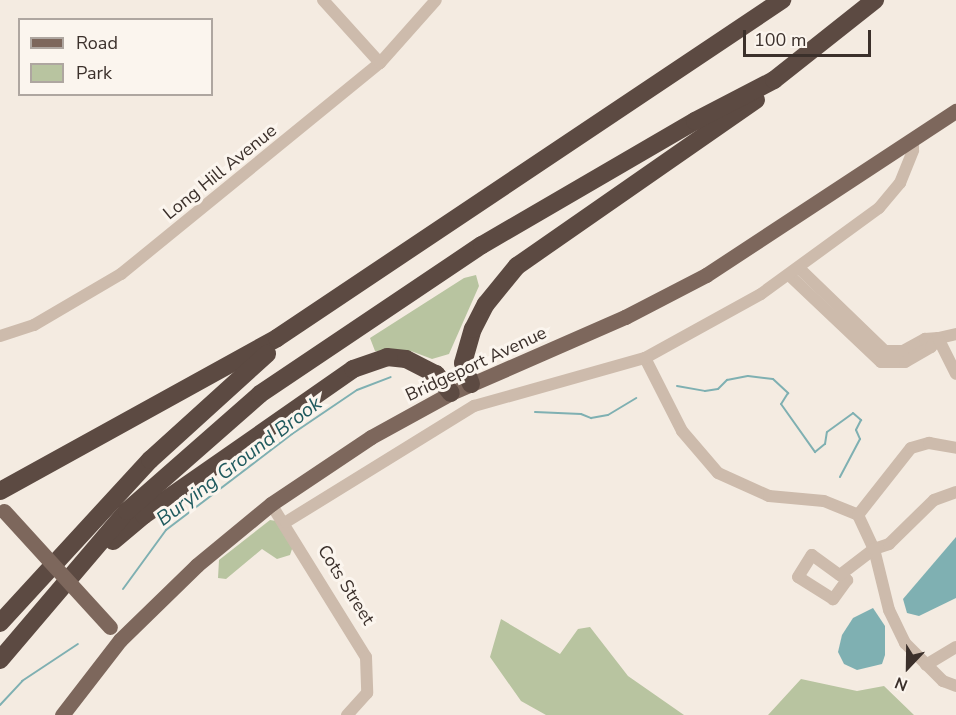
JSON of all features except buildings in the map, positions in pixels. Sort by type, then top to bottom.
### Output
[{"type":"highway","points":[[0,491],[243,359],[782,0]]},
{"type":"highway","points":[[471,384],[463,363],[473,329],[486,304],[517,266],[755,101],[774,80],[875,0]]},
{"type":"highway","points":[[0,660],[127,511],[260,394],[482,245],[694,121],[774,80]]},
{"type":"highway","points":[[0,622],[74,538],[158,453],[213,401],[343,293]]},
{"type":"highway","points":[[59,592],[144,515],[353,369],[387,357],[406,359],[436,374],[451,393]]},
{"type":"highway","points":[[0,480],[24,477]]},
{"type":"main road","name":"Bridgeport Avenue","points":[[62,715],[120,639],[197,565],[271,504],[371,437],[451,393],[625,317],[706,275],[956,111]]},
{"type":"main road","points":[[2,510],[120,639]]},
{"type":"street","points":[[323,0],[380,63]]},
{"type":"street","name":"Long Hill Avenue","points":[[0,336],[34,325],[121,274],[380,63],[436,0]]},
{"type":"street","points":[[285,522],[474,406],[645,358],[795,273],[866,219],[893,194],[914,150],[913,140]]},
{"type":"street","points":[[795,273],[874,352],[895,365],[931,347],[938,338],[956,334]]},
{"type":"street","points":[[938,338],[956,374]]},
{"type":"street","points":[[645,358],[682,431],[718,473],[769,496],[824,501],[858,515],[874,549],[889,610],[905,643],[943,681],[956,686]]},
{"type":"street","points":[[858,515],[911,448],[929,443],[956,447]]},
{"type":"street","points":[[840,575],[874,549],[889,544],[934,500],[956,492]]},
{"type":"street","name":"Cots Street","points":[[271,504],[285,522],[360,641],[370,672],[367,693],[347,715]]},
{"type":"street","points":[[926,664],[956,647]]},
{"type":"green space","points":[[476,275],[479,286],[449,354],[432,359],[411,351],[375,351],[370,338],[464,278]]},
{"type":"green space","points":[[270,520],[276,521],[293,546],[290,555],[277,559],[262,549],[226,579],[218,578],[219,560]]},
{"type":"green space","points":[[501,619],[560,654],[578,629],[590,627],[628,676],[684,715],[546,715],[521,701],[490,657]]},
{"type":"green space","points":[[801,679],[857,691],[884,686],[914,715],[768,715]]},
{"type":"water","points":[[956,537],[956,598],[919,616],[907,613],[903,599]]},
{"type":"water","points":[[873,608],[885,626],[885,655],[882,664],[857,670],[844,664],[838,652],[842,635],[853,618]]},
{"type":"waterway","name":"Burying Ground Brook","points":[[677,386],[705,391],[718,389],[727,380],[748,376],[773,379],[788,393],[781,404],[815,452],[825,444],[827,432],[853,413],[861,420],[856,430],[860,439],[840,477]]},
{"type":"waterway","name":"Burying Ground Brook","points":[[123,589],[166,530],[292,434],[357,390],[391,377]]},
{"type":"waterway","name":"Burying Ground Brook","points":[[535,412],[581,414],[591,418],[608,415],[636,398]]},
{"type":"waterway","name":"Burying Ground Brook","points":[[0,705],[22,681],[78,644]]}]
